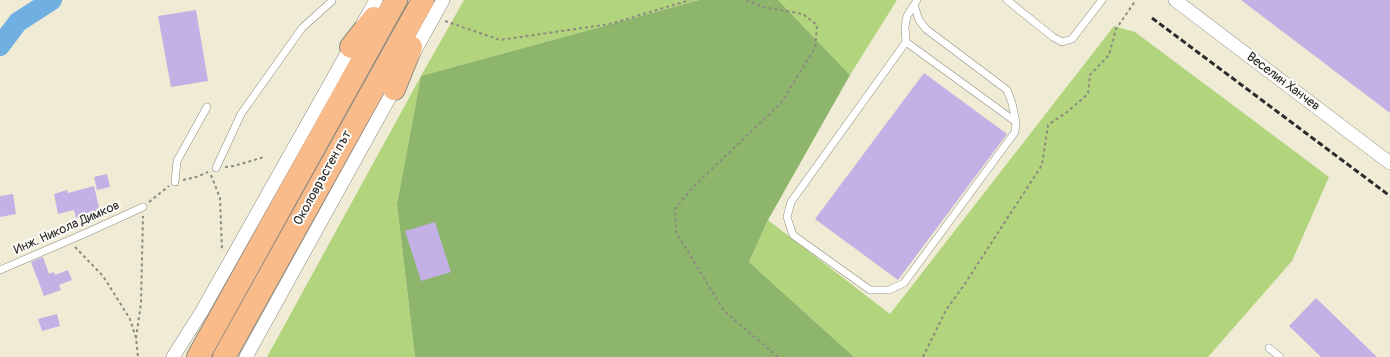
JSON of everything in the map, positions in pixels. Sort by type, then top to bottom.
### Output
[{"type":"highway","points":[[351,47],[389,0]]},
{"type":"highway","name":"Околовръстен път","points":[[198,357],[396,0]]},
{"type":"highway","points":[[394,89],[429,6]]},
{"type":"highway","name":"Околовръстен път","points":[[224,357],[429,6]]},
{"type":"street","points":[[173,357],[202,311],[376,0]]},
{"type":"street","points":[[429,6],[443,0]]},
{"type":"street","name":"Веселин Ханчев","points":[[1175,0],[1388,157]]},
{"type":"street","points":[[246,357],[394,89]]},
{"type":"lane","points":[[216,168],[241,114],[302,28],[332,0]]},
{"type":"lane","points":[[1007,0],[1053,37],[1062,42],[1072,39],[1102,0]]},
{"type":"lane","points":[[916,3],[919,20],[926,29],[1007,90],[1012,103],[1016,122],[1015,132],[904,283],[889,290],[870,290],[793,234],[787,217],[791,202],[906,42],[905,27],[907,16],[916,3]]},
{"type":"lane","points":[[906,42],[1016,122]]},
{"type":"lane","points":[[175,182],[177,161],[207,107]]},
{"type":"lane","name":"Инж. Никола Димков","points":[[0,270],[69,241],[143,207]]},
{"type":"lane","points":[[1269,348],[1280,357]]},
{"type":"path","points":[[429,6],[500,40],[610,24],[690,0]]},
{"type":"path","points":[[746,0],[763,7],[803,14],[817,25],[815,48],[780,103],[694,186],[675,209],[676,232],[724,311],[778,357]]},
{"type":"path","points":[[923,357],[946,310],[964,285],[1042,165],[1048,125],[1067,112],[1088,94],[1090,75],[1110,55],[1116,29],[1136,0]]},
{"type":"path","points":[[216,168],[234,166],[264,157]]},
{"type":"path","points":[[136,338],[141,303],[143,207],[173,182],[196,177],[210,171],[220,198],[222,258]]},
{"type":"path","points":[[69,241],[103,276],[130,319],[136,338],[138,357]]},
{"type":"green space","points":[[464,0],[699,0],[421,76]]},
{"type":"green space","points":[[699,0],[778,0],[850,75],[768,220],[749,262],[854,357],[415,357],[397,204],[421,76]]},
{"type":"green space","points":[[778,0],[897,0],[850,75]]},
{"type":"green space","points":[[1114,26],[1135,32],[1329,177],[1292,261],[1208,357],[854,357],[749,262],[768,220],[890,314]]},
{"type":"green space","points":[[421,76],[397,204],[415,357],[267,357]]},
{"type":"building","points":[[1241,0],[1390,0],[1390,113]]},
{"type":"building","points":[[196,10],[208,81],[171,87],[158,16]]},
{"type":"building","points":[[924,73],[1007,134],[898,280],[815,219]]},
{"type":"building","points":[[107,174],[110,187],[97,190],[94,177]]},
{"type":"building","points":[[94,186],[100,212],[76,218],[74,210],[58,214],[54,194],[67,190],[68,193]]},
{"type":"building","points":[[13,194],[16,214],[0,217],[0,196]]},
{"type":"building","points":[[435,222],[451,272],[421,281],[405,231]]},
{"type":"building","points":[[43,257],[49,274],[54,272],[55,275],[68,270],[72,280],[59,285],[61,290],[44,296],[31,262]]},
{"type":"building","points":[[1316,298],[1377,357],[1321,357],[1289,326]]},
{"type":"building","points":[[57,314],[60,326],[42,331],[38,319]]},
{"type":"waterway","points":[[0,46],[18,22],[52,0]]},
{"type":"railway","points":[[1152,18],[1390,196]]}]
